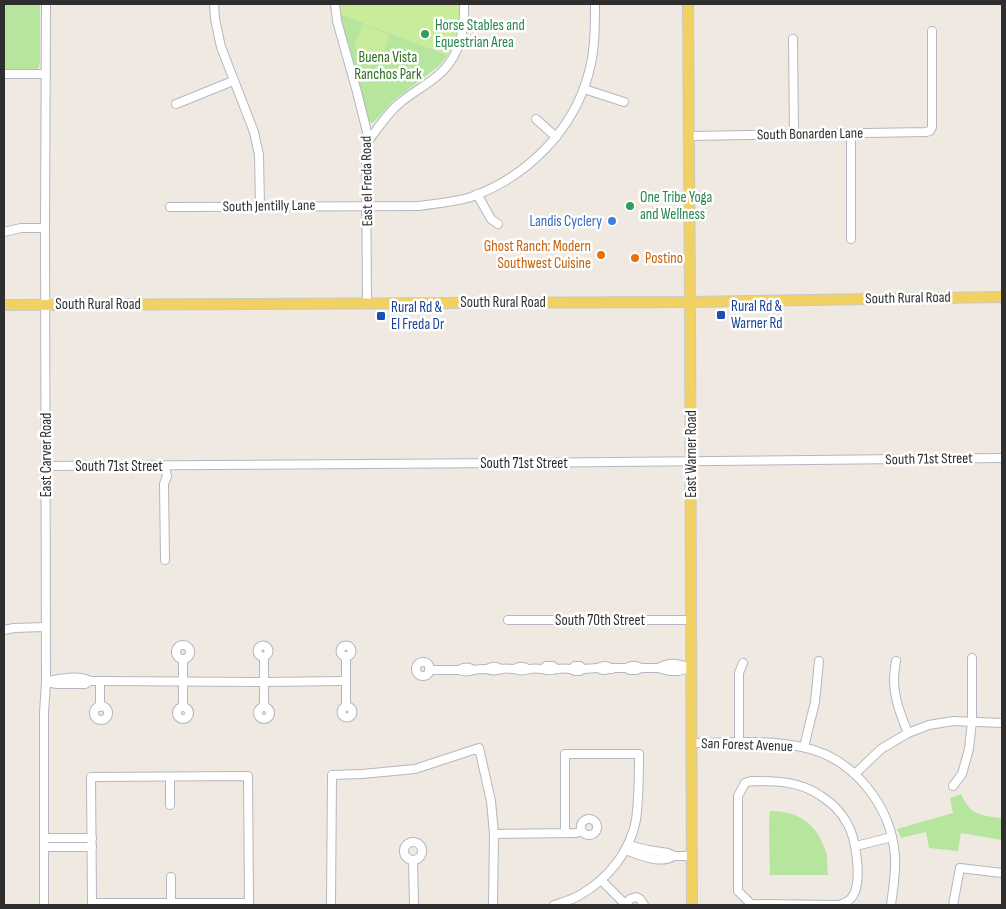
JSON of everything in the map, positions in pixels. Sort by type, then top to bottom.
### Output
[{"type":"main road","name":"East Warner Road","points":[[688,4],[692,905]]},
{"type":"main road","name":"South Rural Road","points":[[4,305],[690,302],[1002,297]]},
{"type":"street","name":"East Carver Road","points":[[44,905],[44,712],[46,682],[46,4]]},
{"type":"street","points":[[214,4],[221,48],[254,132],[258,155],[260,206]]},
{"type":"street","name":"East el Freda Road","points":[[335,4],[337,21],[369,140],[366,155],[367,303]]},
{"type":"street","points":[[369,140],[386,116],[401,102],[437,76],[452,60],[462,37],[465,21],[464,4]]},
{"type":"street","name":"South Jentilly Lane","points":[[170,207],[436,204],[470,197],[500,184],[527,166],[556,137],[571,116],[590,71],[594,46],[595,4]]},
{"type":"street","name":"South Bonarden Lane","points":[[689,136],[930,131],[932,127],[932,31]]},
{"type":"street","points":[[793,39],[794,134]]},
{"type":"street","points":[[4,74],[46,74]]},
{"type":"street","points":[[176,104],[233,81]]},
{"type":"street","points":[[584,89],[624,102]]},
{"type":"street","points":[[536,119],[556,137]]},
{"type":"street","points":[[851,134],[851,239]]},
{"type":"street","points":[[477,194],[491,219],[498,224]]},
{"type":"street","points":[[4,232],[21,228],[45,228]]},
{"type":"street","name":"South 71st Street","points":[[46,466],[1002,458]]},
{"type":"street","points":[[165,466],[167,476],[164,484],[165,560]]},
{"type":"street","name":"South 70th Street","points":[[508,620],[691,620]]},
{"type":"street","points":[[4,630],[46,626]]},
{"type":"street","points":[[346,656],[346,706]]},
{"type":"street","points":[[264,657],[264,706]]},
{"type":"street","points":[[953,786],[962,774],[969,749],[972,720],[972,658]]},
{"type":"street","points":[[183,659],[183,706]]},
{"type":"street","points":[[804,747],[816,702],[819,660]]},
{"type":"street","points":[[896,660],[895,692],[908,733]]},
{"type":"street","points":[[739,743],[740,673],[743,663]]},
{"type":"street","points":[[429,670],[459,670],[463,667],[469,667],[473,670],[491,667],[514,669],[524,666],[528,669],[542,669],[546,666],[553,666],[556,669],[571,669],[575,666],[580,666],[583,669],[602,666],[626,668],[637,666],[669,671],[691,668]]},
{"type":"street","points":[[46,682],[85,684],[90,681],[346,681]]},
{"type":"street","points":[[100,681],[100,706]]},
{"type":"street","points":[[855,774],[881,749],[908,733],[929,725],[972,720],[1002,723]]},
{"type":"street","name":"San Forest Avenue","points":[[691,743],[779,743],[804,747],[842,763],[855,774],[878,802],[887,820],[895,854],[896,874],[891,905]]},
{"type":"street","points":[[331,905],[332,775],[415,769],[479,748],[491,800],[494,834],[493,905]]},
{"type":"street","points":[[554,905],[579,896],[601,880],[627,848],[636,820],[639,754],[565,754],[566,833]]},
{"type":"street","points":[[248,776],[249,904],[92,903],[91,778],[170,777],[248,776]]},
{"type":"street","points":[[170,777],[170,805]]},
{"type":"street","points":[[751,781],[775,781],[808,788],[821,795],[840,812],[849,825],[856,846],[856,889],[853,896],[847,902],[839,905],[750,904],[738,891],[738,796],[745,783],[751,781]]},
{"type":"street","points":[[494,834],[576,833],[582,831]]},
{"type":"street","points":[[856,846],[892,837]]},
{"type":"street","points":[[44,842],[92,842]]},
{"type":"street","points":[[627,848],[669,860],[674,856],[692,856]]},
{"type":"street","points":[[413,860],[414,905]]},
{"type":"street","points":[[953,905],[960,868],[1002,874]]},
{"type":"street","points":[[170,877],[170,904]]},
{"type":"street","points":[[601,880],[627,904],[630,899],[636,897],[644,905]]},
{"type":"green space","points":[[4,4],[40,4],[40,62],[37,69],[4,69]]},
{"type":"green space","name":"Horse Stables and Equestrian Area","points":[[339,4],[460,4],[459,28],[448,55],[340,14]]},
{"type":"green space","name":"Buena Vista Ranchos Park","points":[[340,14],[448,55],[439,66],[393,101],[373,123],[369,122]]},
{"type":"green space","points":[[363,24],[390,35],[382,57],[354,47]]},
{"type":"green space","points":[[961,794],[968,806],[977,813],[1002,818],[1002,840],[961,833],[958,851],[929,848],[926,832],[901,838],[897,829],[953,813],[950,798]]},
{"type":"green space","points":[[770,811],[790,813],[806,821],[812,827],[818,834],[826,852],[828,875],[770,875]]},
{"type":"place","name":"Horse Stables and Equestrian Area","points":[[425,34]]},
{"type":"place","name":"One Tribe Yoga and Wellness","points":[[630,206]]},
{"type":"place","name":"Landis Cyclery","points":[[612,221]]},
{"type":"place","name":"Ghost Ranch: Modern Southwest Cuisine","points":[[601,255]]},
{"type":"place","name":"Postino","points":[[635,258]]},
{"type":"place","name":"Rural Rd & Warner Rd","points":[[721,315]]},
{"type":"place","name":"Rural Rd & El Freda Dr","points":[[381,316]]}]
